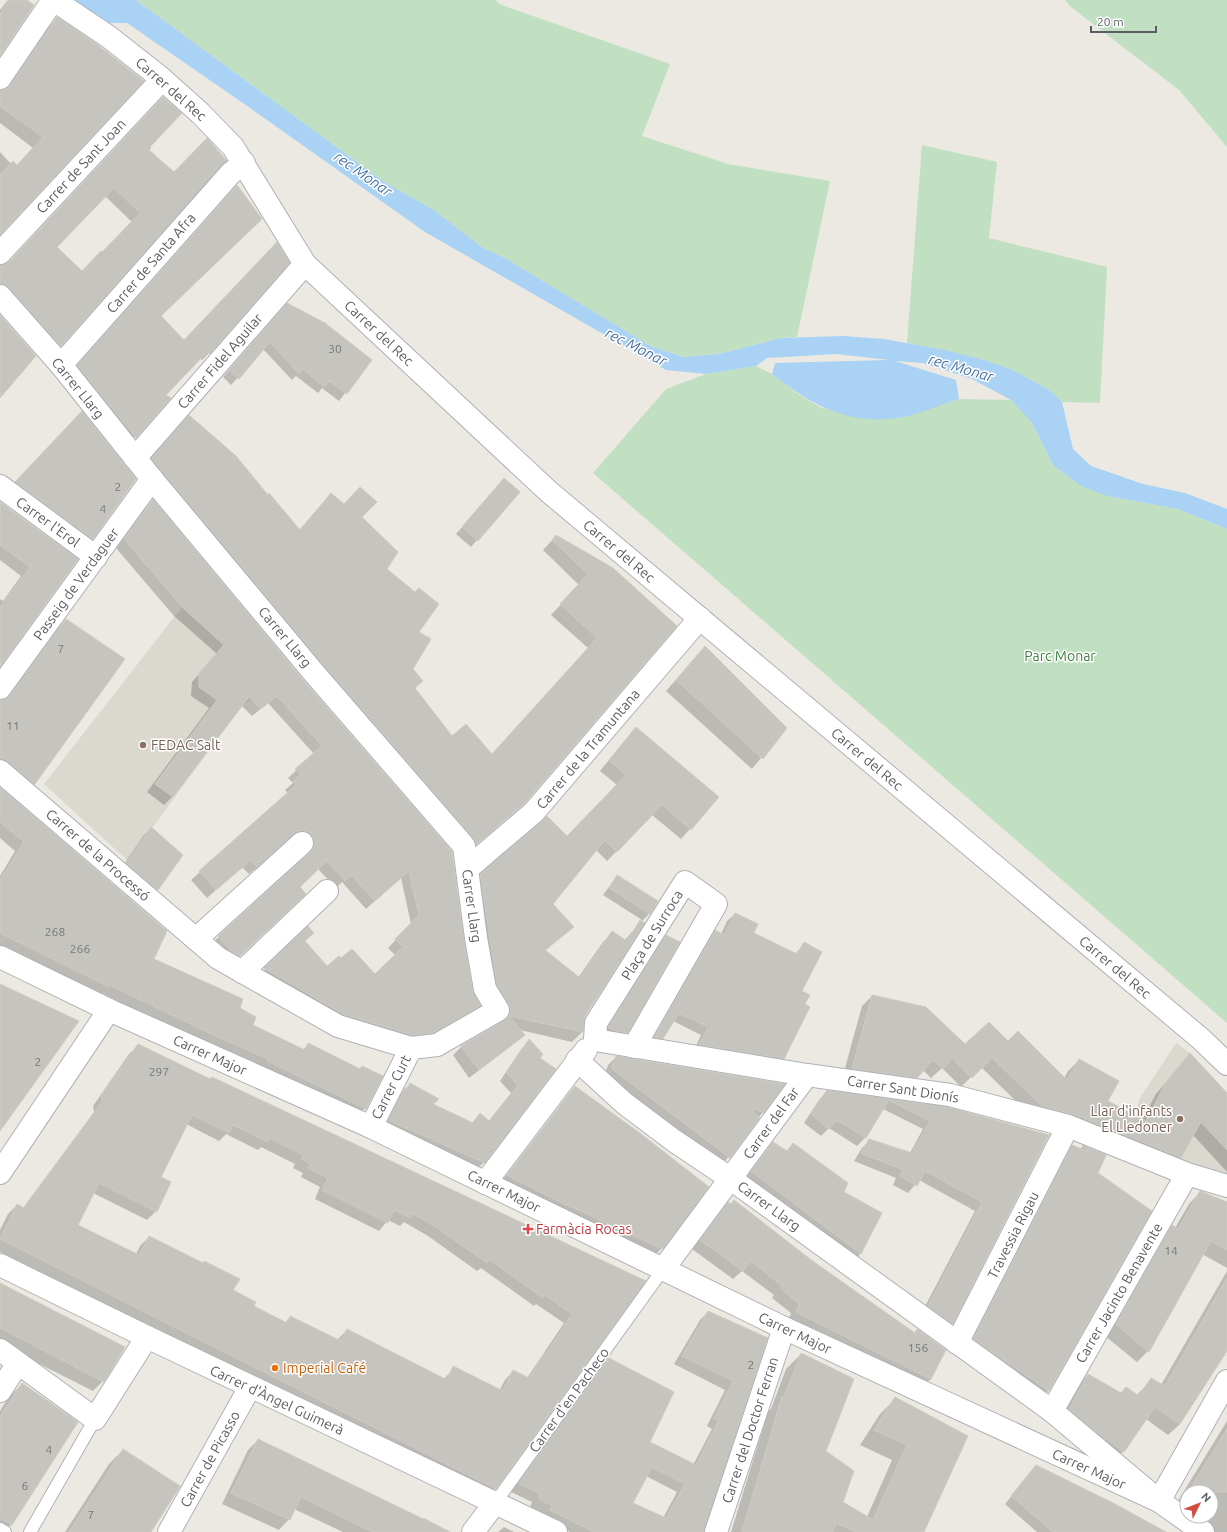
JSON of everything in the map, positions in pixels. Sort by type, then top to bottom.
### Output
[{"type":"street","points":[[0,78],[53,0]]},
{"type":"street","name":"Carrer del Rec","points":[[53,0],[109,37],[161,78],[200,113],[233,147],[305,264],[548,491],[1195,1034],[1227,1064]]},
{"type":"street","name":"Carrer de Sant Joan","points":[[0,253],[156,86],[161,78]]},
{"type":"street","name":"Carrer de Santa Afra","points":[[61,366],[231,173],[244,163]]},
{"type":"street","name":"Carrer Fidel Aguilar","points":[[135,458],[305,264]]},
{"type":"street","name":"Carrer Llarg","points":[[0,296],[61,366],[152,479],[368,736],[464,846],[476,938],[485,989],[498,1010]]},
{"type":"street","name":"Passeig de Verdaguer","points":[[0,688],[152,479]]},
{"type":"street","name":"Carrer l'Erol","points":[[0,486],[96,557]]},
{"type":"street","name":"Carrer de la Tramuntana","points":[[467,869],[534,812],[700,618]]},
{"type":"street","name":"Carrer de la Processó","points":[[0,771],[218,958],[338,1026],[411,1048]]},
{"type":"street","points":[[196,939],[302,843]]},
{"type":"street","name":"Plaça de Surroca","points":[[595,1040],[596,1023],[685,882],[716,904],[634,1047]]},
{"type":"street","points":[[242,972],[327,891]]},
{"type":"street","name":"Carrer Major","points":[[0,957],[110,1010],[371,1127],[664,1268],[784,1328],[1158,1501]]},
{"type":"street","points":[[0,1173],[110,1010]]},
{"type":"street","name":"Carrer Curt","points":[[371,1127],[411,1048],[437,1045],[498,1010]]},
{"type":"street","points":[[485,1182],[577,1060],[595,1040]]},
{"type":"street","name":"Carrer Sant Dionís","points":[[595,1040],[807,1075],[950,1095],[1068,1126],[1187,1174],[1227,1186]]},
{"type":"street","name":"Carrer Llarg","points":[[577,1060],[624,1103],[678,1144],[731,1179],[961,1345]]},
{"type":"street","name":"Carrer del Far","points":[[664,1268],[807,1075]]},
{"type":"street","name":"Travessia Rigau","points":[[961,1345],[1068,1126]]},
{"type":"street","name":"Carrer Jacinto Benavente","points":[[1052,1411],[1187,1174]]},
{"type":"street","name":"Carrer d'Àngel Guimerà","points":[[0,1265],[250,1387],[556,1532]]},
{"type":"street","name":"Carrer del Doctor Ferran","points":[[716,1532],[784,1328]]},
{"type":"street","points":[[0,1350],[95,1418],[147,1337]]},
{"type":"street","name":"Carrer Major","points":[[961,1345],[1052,1411],[1158,1501],[1203,1532]]},
{"type":"street","points":[[0,1391],[18,1363]]},
{"type":"street","points":[[1158,1501],[1227,1381]]},
{"type":"street","name":"Carrer de Picasso","points":[[169,1532],[250,1387]]},
{"type":"street","name":"Carrer d'en Pacheco","points":[[473,1532],[495,1503]]},
{"type":"lane","name":"Carrer d'en Pacheco","points":[[495,1503],[664,1268]]},
{"type":"lane","points":[[30,1532],[95,1418]]},
{"type":"lane","points":[[0,1529],[5,1532]]},
{"type":"shaded area","name":"FEDAC Salt","points":[[236,590],[296,662],[241,707],[128,861],[44,784],[182,607],[204,626]]},
{"type":"shaded area","name":"Llar d'infants El Lledoner","points":[[1176,1043],[1190,1053],[1227,1093],[1227,1179],[1127,1140],[1140,1098]]},
{"type":"green space","points":[[136,0],[496,0],[499,4],[670,64],[642,136],[728,164],[830,181],[797,337],[781,338],[719,354],[684,357],[652,347],[503,257],[483,248],[434,210],[384,182]]},
{"type":"green space","points":[[1065,0],[1227,0],[1227,147],[1179,90],[1071,7]]},
{"type":"green space","points":[[922,145],[997,162],[989,238],[1107,267],[1100,403],[1062,402],[1048,389],[1013,370],[984,360],[907,343]]},
{"type":"green space","name":"Parc Monar","points":[[756,366],[772,374],[798,394],[822,408],[899,418],[959,399],[1011,400],[1032,423],[1053,465],[1107,496],[1178,509],[1227,529],[1227,1023],[593,473],[666,389],[706,374]]},
{"type":"water","name":"rec Monar","points":[[63,0],[136,0],[384,182],[434,210],[483,248],[503,257],[652,347],[684,357],[719,354],[781,338],[843,336],[884,339],[945,350],[984,360],[1013,370],[1048,389],[1062,402],[1073,449],[1091,466],[1143,484],[1185,493],[1227,509],[1227,529],[1178,509],[1107,496],[1081,486],[1053,465],[1032,423],[1011,400],[972,379],[923,363],[895,361],[956,380],[959,399],[906,417],[879,419],[862,418],[830,410],[801,395],[772,374],[775,363],[889,360],[836,354],[767,358],[756,366],[706,374],[666,370],[425,232],[127,23],[103,23]]},
{"type":"building","points":[[9,0],[27,0],[34,5],[0,56],[0,14]]},
{"type":"building","points":[[57,17],[94,42],[144,81],[0,235],[0,175],[13,161],[17,165],[43,137],[0,106],[0,90],[6,89],[10,85]]},
{"type":"building","points":[[163,97],[182,113],[150,147],[151,148],[149,150],[174,172],[207,138],[227,161],[61,346],[9,288],[0,284],[0,265],[9,262]],"holes":[[[114,188],[140,213],[82,271],[57,247]]]},
{"type":"building","points":[[237,185],[262,219],[161,316],[184,340],[277,242],[290,263],[210,354],[207,352],[166,395],[171,398],[136,438],[77,365]]},
{"type":"building","points":[[287,303],[325,323],[372,360],[347,394],[329,381],[325,387],[302,369],[299,374],[270,342],[239,379],[229,370]]},
{"type":"building","points":[[0,315],[36,356],[0,398]]},
{"type":"building","points":[[82,411],[136,479],[93,539],[15,482]]},
{"type":"building","points":[[189,415],[236,456],[268,495],[269,493],[300,530],[331,493],[344,504],[360,487],[377,502],[362,517],[398,552],[387,569],[415,592],[419,588],[439,604],[419,632],[431,639],[413,669],[423,681],[415,688],[452,736],[466,724],[492,754],[597,638],[560,604],[588,574],[552,540],[556,535],[613,568],[677,626],[525,803],[476,845],[473,838],[324,665],[151,458]]},
{"type":"building","points":[[504,478],[520,492],[478,541],[462,527]]},
{"type":"building","points":[[153,499],[304,681],[452,851],[464,940],[473,991],[481,1006],[433,1033],[412,1035],[343,1014],[264,968],[308,926],[314,933],[305,941],[327,966],[339,956],[341,958],[352,949],[375,974],[403,947],[395,939],[419,915],[409,871],[375,901],[351,875],[345,881],[327,861],[300,887],[306,894],[240,956],[232,952],[218,936],[310,852],[314,846],[314,840],[306,831],[299,831],[257,867],[251,860],[216,890],[199,871],[296,785],[293,781],[301,775],[295,769],[322,746],[277,696],[261,709],[249,697],[173,797],[155,784],[217,700],[199,687],[199,673],[224,645],[182,607],[124,539]]},
{"type":"building","points":[[0,502],[78,559],[0,667],[0,607],[30,567],[0,545]]},
{"type":"building","points":[[66,619],[125,659],[35,784],[8,762],[0,759],[0,700],[5,699],[10,695]]},
{"type":"building","points":[[705,646],[787,728],[763,759],[676,680]]},
{"type":"building","points":[[636,727],[719,797],[691,830],[662,805],[617,852],[605,840],[553,904],[574,927],[545,950],[580,978],[612,931],[627,941],[640,920],[645,923],[585,1016],[583,1032],[509,1016],[509,1004],[497,984],[480,874],[547,816],[567,836],[626,775],[609,760]]},
{"type":"building","points":[[0,787],[167,931],[154,959],[243,999],[240,1008],[256,1017],[253,1025],[305,1050],[308,1043],[360,1069],[362,1066],[383,1076],[366,1109],[267,1061],[268,1059],[209,1033],[110,985],[109,987],[0,933],[0,880],[24,842],[0,822]]},
{"type":"building","points":[[151,827],[183,855],[158,890],[126,863]]},
{"type":"building","points":[[617,875],[658,901],[650,914],[609,888]]},
{"type":"building","points":[[735,913],[758,924],[754,933],[797,954],[804,942],[822,952],[802,991],[810,995],[805,1004],[810,1007],[784,1059],[699,1045],[708,1027],[679,1013],[663,1039],[654,1037],[715,930],[724,935]]},
{"type":"building","points":[[666,935],[680,942],[628,1033],[615,1031],[608,1027]]},
{"type":"building","points":[[0,984],[79,1021],[0,1131]]},
{"type":"building","points":[[872,995],[926,1007],[965,1044],[989,1022],[1008,1041],[1018,1031],[1067,1080],[1079,1059],[1119,1081],[1108,1101],[1146,1121],[1166,1082],[1190,1053],[1227,1093],[1227,1150],[1201,1122],[1181,1158],[1073,1114],[1042,1106],[992,1058],[972,1078],[952,1058],[943,1069],[933,1060],[917,1078],[852,1069]]},
{"type":"building","points":[[509,1016],[525,1035],[479,1070],[461,1046],[504,1021]]},
{"type":"building","points":[[529,1039],[543,1054],[540,1058],[556,1069],[485,1163],[388,1120],[405,1088],[407,1089],[410,1083],[439,1099],[433,1104],[473,1123],[480,1113],[489,1121],[518,1085],[507,1073]]},
{"type":"building","points":[[138,1044],[210,1079],[212,1077],[646,1281],[496,1489],[0,1239],[17,1204],[24,1208],[102,1102],[101,1096]],"holes":[[[192,1115],[229,1133],[233,1125],[268,1142],[269,1138],[303,1155],[301,1159],[311,1164],[308,1168],[328,1178],[322,1190],[388,1223],[394,1210],[410,1218],[412,1213],[437,1228],[487,1263],[489,1259],[543,1298],[545,1295],[572,1314],[529,1378],[513,1370],[503,1391],[453,1366],[447,1380],[347,1329],[341,1341],[290,1316],[287,1323],[254,1306],[256,1302],[233,1290],[240,1279],[204,1261],[203,1263],[149,1236],[139,1255],[78,1225],[99,1183],[157,1212],[171,1182],[161,1177]]]},
{"type":"building","points":[[616,1056],[785,1084],[764,1113],[755,1109],[753,1113],[760,1118],[730,1158],[611,1068]]},
{"type":"building","points":[[575,1086],[641,1134],[709,1187],[663,1249],[554,1199],[507,1175]]},
{"type":"building","points":[[827,1090],[948,1107],[1049,1135],[953,1324],[928,1306],[982,1202],[925,1171],[917,1186],[900,1176],[903,1170],[861,1153],[869,1139],[912,1153],[930,1121],[889,1100],[866,1138],[837,1120],[829,1129],[811,1114]]},
{"type":"building","points":[[773,1142],[787,1151],[793,1143],[848,1183],[844,1192],[882,1213],[861,1254],[751,1171]]},
{"type":"building","points":[[1072,1145],[1089,1152],[1082,1145],[1106,1155],[1098,1173],[1152,1211],[1049,1391],[973,1339]]},
{"type":"building","points":[[1200,1191],[1227,1202],[1227,1250],[1211,1241],[1149,1352],[1116,1324],[1172,1225],[1178,1229]]},
{"type":"building","points":[[734,1200],[814,1262],[915,1333],[917,1329],[946,1350],[931,1379],[796,1312],[799,1304],[780,1288],[782,1286],[751,1261],[743,1271],[700,1240],[728,1202],[731,1204]]},
{"type":"building","points":[[1227,1278],[1227,1351],[1180,1424],[1155,1407],[1124,1452],[1099,1434],[1069,1409],[1088,1374],[1121,1393],[1126,1387],[1139,1396],[1151,1378],[1165,1386]]},
{"type":"building","points":[[0,1283],[125,1347],[104,1382],[0,1328]]},
{"type":"building","points":[[708,1311],[768,1338],[704,1532],[594,1532],[550,1510],[552,1506],[538,1498],[540,1494],[518,1483],[609,1358],[674,1392],[650,1442],[696,1465],[719,1420],[714,1418],[733,1381],[682,1356]],"holes":[[[652,1467],[685,1484],[666,1518],[633,1503]]]},
{"type":"building","points":[[801,1353],[854,1379],[826,1451],[854,1471],[843,1502],[873,1520],[907,1445],[874,1430],[895,1397],[968,1436],[924,1532],[856,1532],[836,1523],[833,1532],[742,1532],[782,1396],[784,1397]]},
{"type":"building","points":[[22,1383],[78,1422],[12,1525],[0,1518],[0,1417]]},
{"type":"building","points":[[1227,1429],[1227,1492],[1219,1492],[1219,1484],[1193,1484]]},
{"type":"building","points":[[258,1439],[450,1532],[373,1532],[301,1497],[290,1520],[231,1493]]},
{"type":"building","points":[[123,1449],[180,1486],[151,1532],[69,1532]]},
{"type":"building","points":[[1036,1465],[1117,1505],[1166,1532],[1053,1532],[1011,1496]]},
{"type":"place","name":"FEDAC Salt","points":[[143,745]]},
{"type":"place","name":"Llar d'infants El Lledoner","points":[[1180,1119]]},
{"type":"place","name":"Farmàcia Rocas","points":[[528,1229]]},
{"type":"place","name":"Imperial Café","points":[[275,1368]]}]
